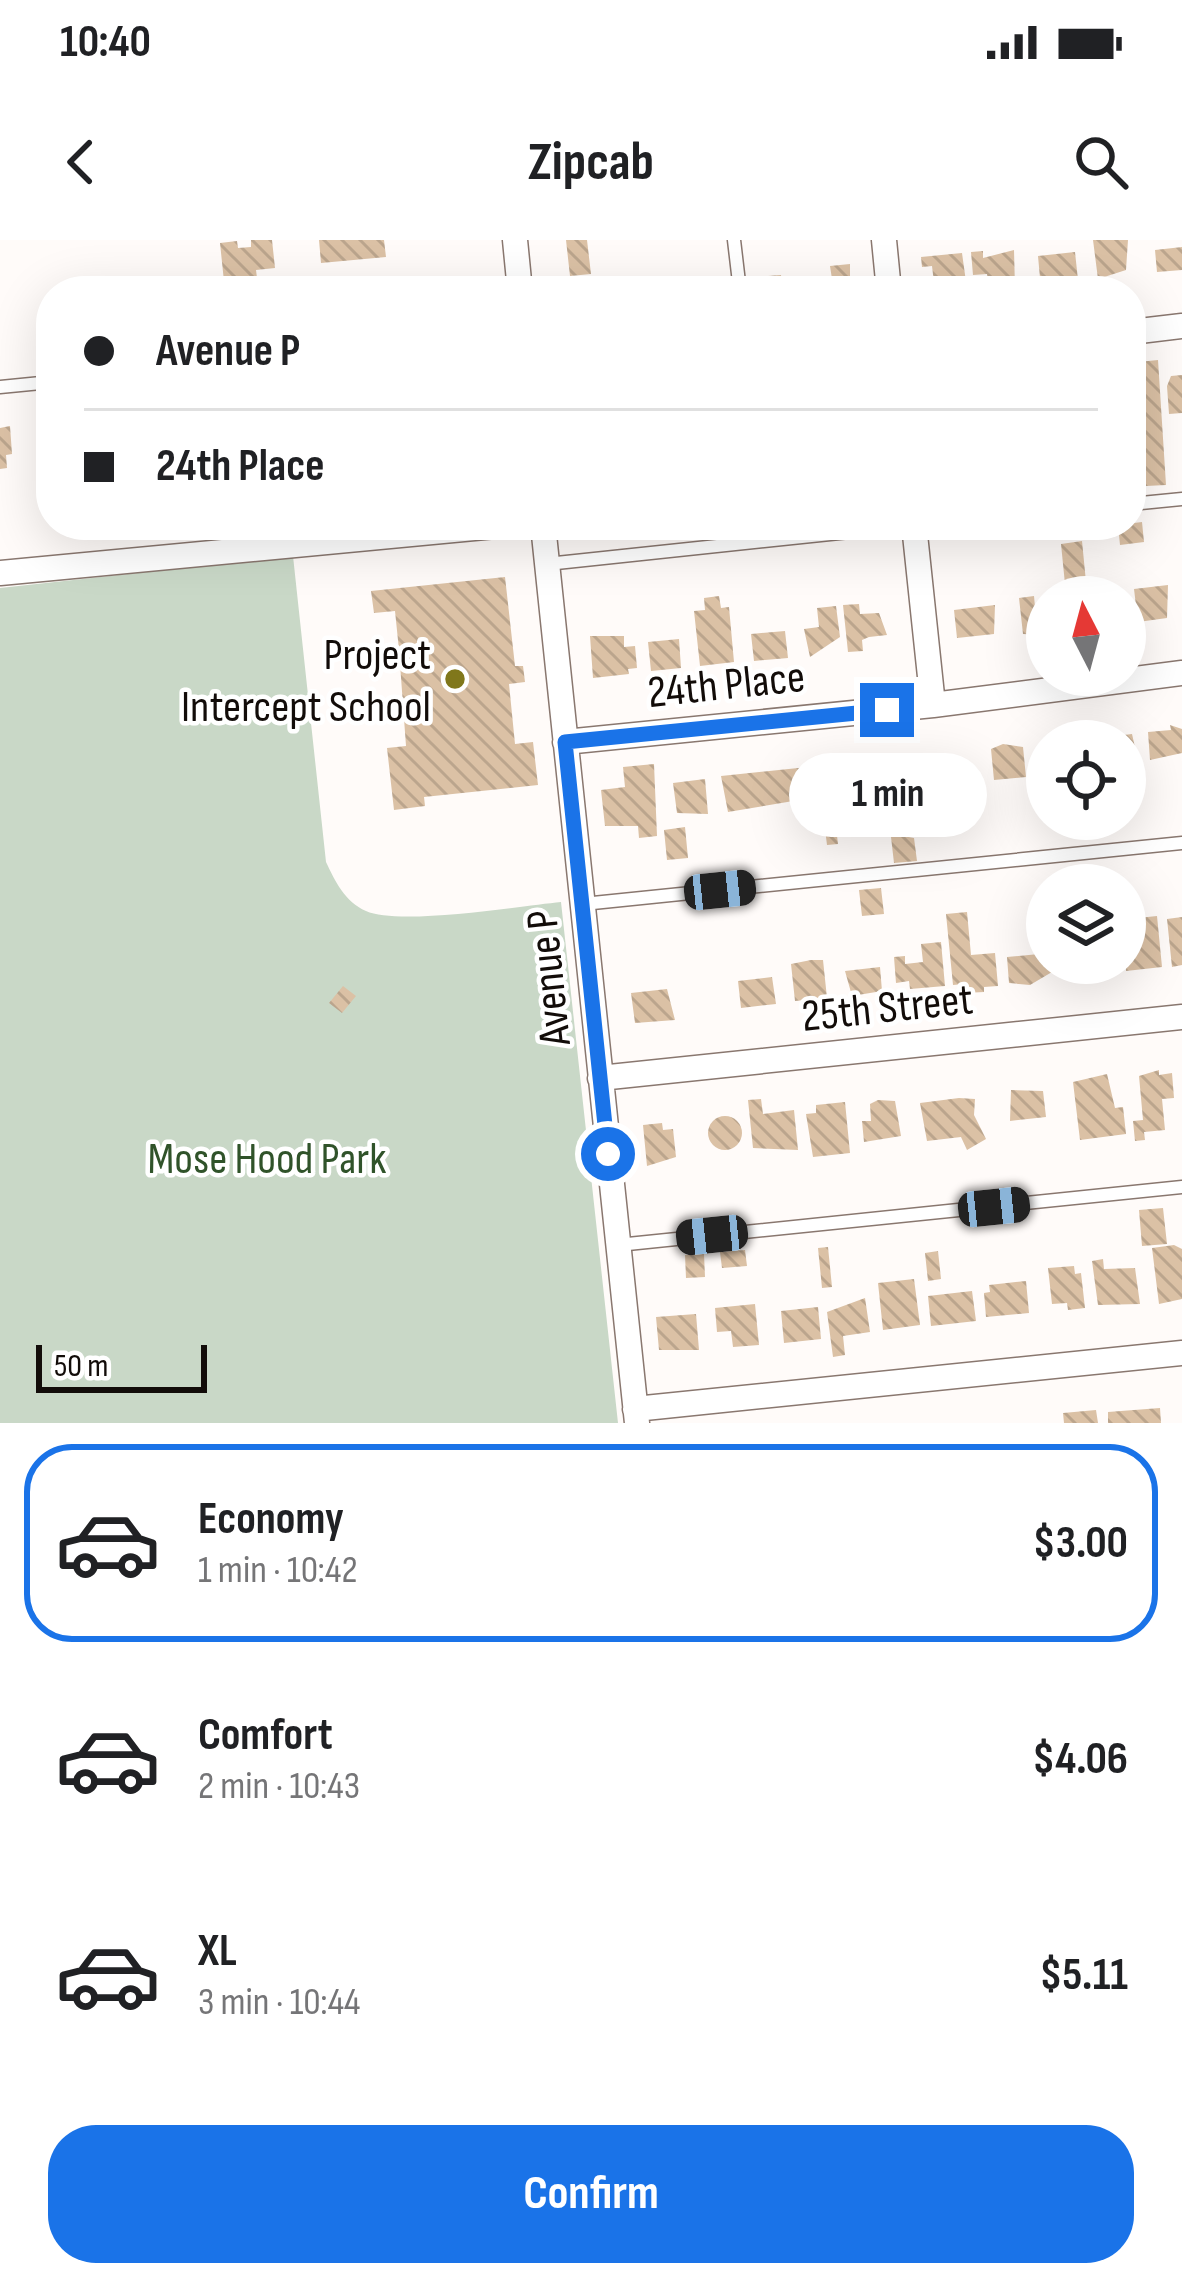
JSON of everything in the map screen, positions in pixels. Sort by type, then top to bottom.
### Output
[{"type":"street","points":[[515,240],[519,276]]},
{"type":"street","points":[[884,240],[888,276]]},
{"type":"street","points":[[1146,330],[1182,326]]},
{"type":"street","points":[[0,574],[351,540]]},
{"type":"street","name":"Avenue P","points":[[545,540],[636,1416]]},
{"type":"street","points":[[917,540],[933,705]]},
{"type":"street","name":"24th Place","points":[[565,742],[933,705],[1182,673]]},
{"type":"street","name":"25th Street","points":[[600,1078],[1182,1017]]},
{"type":"street","points":[[636,1416],[1182,1353]]},
{"type":"lane","points":[[734,240],[738,276]]},
{"type":"lane","points":[[0,387],[36,383]]},
{"type":"lane","points":[[1146,503],[1182,499]]},
{"type":"lane","points":[[547,564],[774,540]]},
{"type":"lane","points":[[582,904],[1182,843]]},
{"type":"lane","points":[[618,1245],[1182,1187]]},
{"type":"green space","name":"Mose Hood Park","points":[[293,556],[326,862],[342,890],[366,911],[382,915],[460,914],[561,902],[618,1423],[0,1423],[0,588]]},
{"type":"building","points":[[251,240],[272,240],[275,268],[256,270],[257,276],[223,276],[220,243],[237,241],[238,248],[251,247]]},
{"type":"building","points":[[319,240],[384,240],[386,257],[321,263]]},
{"type":"building","points":[[566,240],[587,240],[591,274],[570,276]]},
{"type":"building","points":[[1093,240],[1128,240],[1126,270],[1098,276]]},
{"type":"building","points":[[1182,247],[1182,270],[1157,272],[1155,250]]},
{"type":"building","points":[[1014,250],[1015,276],[973,275],[971,252],[983,251],[983,258]]},
{"type":"building","points":[[1075,252],[1078,276],[1040,276],[1038,256]]},
{"type":"building","points":[[962,253],[965,276],[933,276],[932,266],[922,267],[921,257]]},
{"type":"building","points":[[850,264],[850,276],[832,276],[830,266]]},
{"type":"building","points":[[1158,360],[1166,485],[1146,486],[1146,361]]},
{"type":"building","points":[[1182,375],[1182,413],[1169,414],[1167,386],[1171,376]]},
{"type":"building","points":[[10,426],[12,454],[6,455],[7,468],[0,469],[0,428]]},
{"type":"building","points":[[1082,541],[1085,576],[1064,576],[1061,544]]},
{"type":"building","points":[[505,577],[515,666],[523,666],[525,682],[509,684],[515,744],[533,742],[538,785],[424,797],[425,806],[394,810],[387,748],[406,746],[395,611],[374,613],[371,591]]},
{"type":"building","points":[[1168,585],[1167,618],[1146,621],[1146,588]]},
{"type":"building","points":[[719,596],[721,608],[729,607],[734,662],[700,666],[694,611],[705,610],[704,598]]},
{"type":"building","points":[[1026,597],[1026,634],[1023,634],[1019,598]]},
{"type":"building","points":[[859,604],[860,614],[879,613],[887,635],[862,640],[863,651],[848,652],[843,605]]},
{"type":"building","points":[[995,605],[994,634],[957,638],[954,610]]},
{"type":"building","points":[[836,606],[840,637],[810,657],[804,629],[819,627],[817,608]]},
{"type":"building","points":[[785,631],[788,658],[754,661],[751,634]]},
{"type":"building","points":[[590,636],[624,636],[624,647],[635,646],[637,668],[628,669],[629,674],[593,678]]},
{"type":"building","points":[[679,639],[681,668],[651,671],[648,642]]},
{"type":"building","points":[[1170,725],[1182,729],[1182,753],[1150,760],[1148,732],[1171,730]]},
{"type":"building","points":[[1003,744],[1023,747],[1026,777],[994,780],[991,749]]},
{"type":"building","points":[[904,754],[905,759],[921,757],[928,821],[904,823],[901,796],[894,796],[895,807],[883,808],[878,769],[889,768],[888,760]]},
{"type":"building","points":[[654,764],[657,836],[639,838],[638,826],[605,826],[601,790],[625,787],[623,767]]},
{"type":"building","points":[[860,764],[864,808],[835,807],[833,792],[825,793],[822,768]]},
{"type":"building","points":[[808,767],[811,798],[728,812],[721,776]]},
{"type":"building","points":[[705,779],[708,814],[677,813],[673,783]]},
{"type":"building","points":[[834,811],[838,844],[827,845],[823,813]]},
{"type":"building","points":[[685,827],[688,858],[667,860],[664,830]]},
{"type":"building","points":[[891,837],[914,838],[917,861],[894,863]]},
{"type":"building","points":[[881,888],[884,914],[862,916],[859,890]]},
{"type":"building","points":[[967,912],[971,955],[995,953],[998,986],[984,987],[984,992],[965,993],[964,984],[953,985],[946,914]]},
{"type":"building","points":[[1157,916],[1162,967],[1146,969],[1146,917]]},
{"type":"building","points":[[1182,917],[1182,965],[1172,967],[1167,919]]},
{"type":"building","points":[[941,942],[945,986],[910,989],[909,981],[896,983],[894,957],[905,956],[905,964],[923,962],[921,944]]},
{"type":"building","points":[[1026,955],[1026,984],[1032,984],[1030,985],[1009,983],[1007,957]]},
{"type":"building","points":[[823,960],[827,998],[795,1001],[791,964]]},
{"type":"building","points":[[880,967],[882,991],[852,996],[845,971]]},
{"type":"building","points":[[772,977],[776,1004],[741,1008],[738,981]]},
{"type":"building","points":[[343,986],[356,996],[342,1013],[329,1003]]},
{"type":"building","points":[[667,989],[675,1020],[635,1023],[631,993]]},
{"type":"building","points":[[1159,1070],[1159,1075],[1172,1073],[1174,1098],[1162,1099],[1165,1130],[1144,1132],[1145,1140],[1135,1141],[1133,1121],[1143,1120],[1139,1076]]},
{"type":"building","points":[[1107,1074],[1115,1108],[1123,1107],[1126,1134],[1080,1140],[1073,1082]]},
{"type":"building","points":[[1011,1090],[1043,1091],[1046,1117],[1010,1121]]},
{"type":"building","points":[[761,1099],[763,1114],[794,1110],[798,1150],[753,1148],[748,1100]]},
{"type":"building","points":[[975,1099],[974,1115],[986,1139],[967,1150],[961,1137],[927,1141],[920,1103]]},
{"type":"building","points":[[895,1101],[901,1136],[864,1142],[862,1121],[871,1121],[870,1104]]},
{"type":"building","points":[[845,1102],[850,1153],[813,1157],[806,1114],[816,1113],[816,1105]]},
{"type":"building","points":[[725,1116],[737,1121],[742,1133],[737,1145],[725,1150],[713,1145],[708,1133],[713,1121]]},
{"type":"building","points":[[662,1123],[663,1130],[673,1129],[676,1157],[647,1166],[643,1125]]},
{"type":"building","points":[[1163,1208],[1167,1244],[1142,1246],[1139,1210]]},
{"type":"building","points":[[1174,1245],[1182,1249],[1182,1299],[1159,1304],[1152,1248]]},
{"type":"building","points":[[828,1247],[832,1287],[822,1288],[818,1248]]},
{"type":"building","points":[[745,1250],[747,1266],[722,1268],[720,1252]]},
{"type":"building","points":[[938,1251],[941,1279],[928,1281],[925,1253]]},
{"type":"building","points":[[704,1254],[705,1277],[686,1278],[685,1255]]},
{"type":"building","points":[[1103,1259],[1104,1269],[1135,1268],[1140,1304],[1098,1305],[1092,1261]]},
{"type":"building","points":[[1074,1266],[1075,1274],[1081,1273],[1085,1308],[1068,1310],[1067,1303],[1052,1304],[1048,1268]]},
{"type":"building","points":[[914,1279],[920,1325],[883,1330],[878,1283]]},
{"type":"building","points":[[1026,1281],[1029,1313],[986,1317],[984,1293],[990,1292],[989,1285]]},
{"type":"building","points":[[972,1291],[976,1321],[931,1326],[928,1296]]},
{"type":"building","points":[[865,1298],[870,1332],[843,1336],[845,1355],[833,1357],[827,1312]]},
{"type":"building","points":[[755,1304],[759,1345],[733,1347],[731,1331],[717,1332],[715,1308]]},
{"type":"building","points":[[818,1307],[821,1339],[784,1343],[781,1311]]},
{"type":"building","points":[[696,1314],[699,1350],[659,1350],[656,1317]]},
{"type":"building","points":[[1160,1408],[1161,1423],[1108,1423],[1108,1412]]},
{"type":"building","points":[[1096,1410],[1098,1423],[1064,1423],[1063,1413]]},
{"type":"place","name":"Project Intercept School","points":[[455,679]]},
{"type":"route","points":[[608,1154],[565,742],[887,710]]}]
